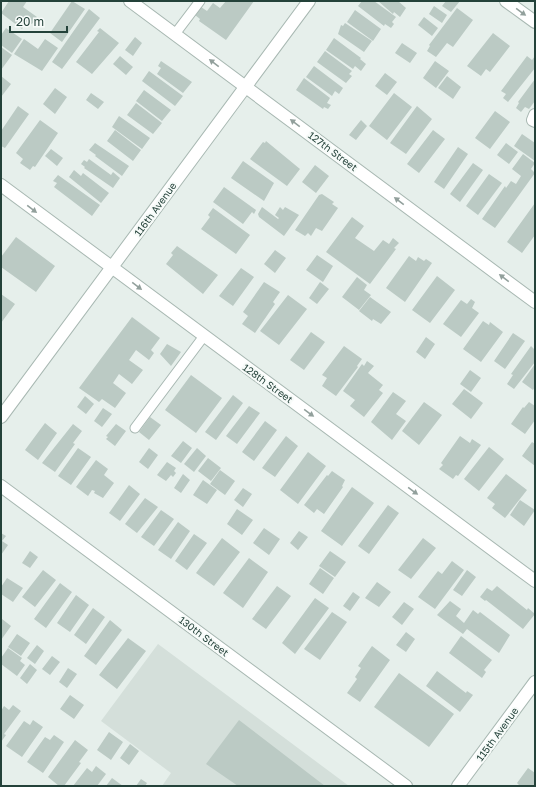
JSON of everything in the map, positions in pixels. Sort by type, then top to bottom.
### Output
[{"type":"street","name":"127th Street","points":[[130,1],[535,302]]},
{"type":"street","name":"116th Avenue","points":[[1,416],[309,1]]},
{"type":"street","points":[[506,1],[535,22]]},
{"type":"street","points":[[535,115],[533,120],[535,121]]},
{"type":"street","name":"128th Street","points":[[1,185],[535,581]]},
{"type":"street","name":"130th Street","points":[[1,486],[406,786]]},
{"type":"street","name":"115th Avenue","points":[[458,786],[535,682]]},
{"type":"lane","points":[[175,34],[200,1]]},
{"type":"lane","points":[[135,428],[204,336]]},
{"type":"shaded area","points":[[158,644],[349,786],[162,786],[171,773],[101,721]]},
{"type":"building","points":[[9,1],[27,1],[23,7],[37,17],[32,24],[27,21],[22,29],[1,13]]},
{"type":"building","points":[[72,1],[85,9],[62,42],[50,33]]},
{"type":"building","points":[[226,1],[254,1],[226,40],[199,21],[200,19],[195,15],[201,7],[207,11],[213,3],[220,8]]},
{"type":"building","points":[[362,1],[374,1],[396,17],[392,22],[394,24],[391,28],[385,24],[384,26],[358,6]]},
{"type":"building","points":[[378,1],[398,1],[406,8],[400,17],[394,12],[393,14]]},
{"type":"building","points":[[446,1],[460,1],[451,12],[442,6]]},
{"type":"building","points":[[434,6],[447,15],[442,23],[429,14]]},
{"type":"building","points":[[457,8],[473,20],[453,47],[447,43],[436,57],[427,51],[430,46],[429,45]]},
{"type":"building","points":[[89,9],[100,18],[62,69],[52,62]]},
{"type":"building","points":[[355,10],[381,29],[373,41],[347,22]]},
{"type":"building","points":[[424,17],[438,28],[432,36],[418,25]]},
{"type":"building","points":[[345,23],[372,41],[364,52],[338,34],[341,25],[343,26]]},
{"type":"building","points":[[6,28],[22,39],[12,53],[1,45],[1,35]]},
{"type":"building","points":[[100,28],[119,43],[92,74],[76,62],[99,32],[97,31]]},
{"type":"building","points":[[493,33],[510,46],[490,72],[486,69],[481,76],[467,66]]},
{"type":"building","points":[[135,37],[142,43],[133,56],[125,50]]},
{"type":"building","points":[[334,38],[361,58],[360,59],[366,64],[361,71],[355,66],[353,69],[326,50]]},
{"type":"building","points":[[24,39],[38,49],[45,39],[58,48],[42,71],[14,54]]},
{"type":"building","points":[[402,43],[417,53],[410,63],[395,53]]},
{"type":"building","points":[[1,47],[12,55],[1,70]]},
{"type":"building","points":[[325,51],[352,71],[349,74],[352,76],[346,83],[317,62]]},
{"type":"building","points":[[120,56],[133,67],[126,75],[113,64]]},
{"type":"building","points":[[527,56],[532,60],[535,56],[535,68],[508,102],[503,98],[506,94],[501,91]]},
{"type":"building","points":[[161,61],[192,82],[183,93],[157,74],[161,68],[158,66]]},
{"type":"building","points":[[435,61],[449,71],[436,88],[423,78]]},
{"type":"building","points":[[314,66],[343,88],[339,94],[335,91],[332,96],[306,77]]},
{"type":"building","points":[[149,71],[183,96],[175,106],[142,81]]},
{"type":"building","points":[[385,73],[397,82],[387,95],[375,86]]},
{"type":"building","points":[[1,76],[11,84],[1,97]]},
{"type":"building","points":[[447,76],[461,87],[453,99],[438,88]]},
{"type":"building","points":[[304,78],[330,98],[327,103],[331,105],[328,109],[324,107],[323,109],[296,90]]},
{"type":"building","points":[[535,79],[535,101],[529,109],[525,107],[521,112],[516,108],[519,103],[518,102]]},
{"type":"building","points":[[55,88],[67,97],[55,114],[43,104]]},
{"type":"building","points":[[144,90],[171,110],[162,121],[136,101]]},
{"type":"building","points":[[91,93],[104,102],[98,109],[86,100]]},
{"type":"building","points":[[394,93],[412,107],[387,140],[369,126]]},
{"type":"building","points":[[136,103],[162,123],[153,134],[127,115]]},
{"type":"building","points":[[18,106],[29,114],[5,148],[1,146],[1,131]]},
{"type":"building","points":[[417,106],[432,119],[406,154],[390,143]]},
{"type":"building","points":[[495,111],[510,122],[490,149],[475,138]]},
{"type":"building","points":[[119,116],[150,138],[142,149],[112,127]]},
{"type":"building","points":[[40,120],[58,133],[35,167],[33,166],[30,170],[20,163],[23,159],[16,153]]},
{"type":"building","points":[[361,120],[367,126],[356,140],[349,135]]},
{"type":"building","points":[[115,130],[141,150],[133,161],[107,141]]},
{"type":"building","points":[[433,130],[445,139],[419,173],[407,164]]},
{"type":"building","points":[[522,134],[535,143],[535,161],[514,146]]},
{"type":"building","points":[[266,141],[300,169],[287,186],[250,159],[263,142],[265,143]]},
{"type":"building","points":[[95,143],[129,166],[122,176],[89,150]]},
{"type":"building","points":[[506,143],[518,152],[509,164],[497,155]]},
{"type":"building","points":[[458,147],[468,154],[444,189],[434,182]]},
{"type":"building","points":[[51,149],[63,158],[57,166],[45,156]]},
{"type":"building","points":[[523,154],[535,163],[531,169],[535,173],[495,228],[482,219],[505,186],[506,188],[511,181],[516,184],[521,176],[512,169]]},
{"type":"building","points":[[89,159],[111,175],[113,172],[120,178],[113,188],[84,168],[85,167],[81,164],[84,160],[87,162]]},
{"type":"building","points":[[243,161],[274,183],[264,201],[231,178]]},
{"type":"building","points":[[473,163],[483,170],[460,202],[450,194]]},
{"type":"building","points":[[315,165],[329,176],[316,193],[302,182]]},
{"type":"building","points":[[74,170],[81,176],[83,173],[109,193],[101,203],[69,177]]},
{"type":"building","points":[[489,174],[502,183],[478,215],[466,206]]},
{"type":"building","points":[[58,175],[100,205],[92,216],[54,187],[57,183],[53,181]]},
{"type":"building","points":[[224,187],[256,210],[254,214],[252,212],[243,224],[213,202]]},
{"type":"building","points":[[322,194],[334,202],[332,204],[338,208],[322,231],[316,228],[311,236],[308,233],[305,236],[295,230],[319,195]]},
{"type":"building","points":[[535,203],[535,235],[522,253],[507,242]]},
{"type":"building","points":[[262,207],[278,219],[279,218],[275,215],[280,207],[283,210],[285,207],[299,215],[284,236],[259,217],[258,214]]},
{"type":"building","points":[[213,208],[250,235],[236,254],[201,229],[210,217],[208,215]]},
{"type":"building","points":[[352,217],[364,226],[355,238],[374,251],[383,240],[389,244],[393,238],[399,243],[370,284],[326,252]]},
{"type":"building","points":[[16,237],[55,266],[36,292],[1,267],[1,257]]},
{"type":"building","points":[[177,246],[218,275],[203,294],[166,264],[173,255],[171,253]]},
{"type":"building","points":[[275,250],[286,258],[275,273],[264,264]]},
{"type":"building","points":[[317,255],[333,266],[323,282],[306,270]]},
{"type":"building","points":[[409,256],[416,261],[418,257],[424,261],[426,259],[432,263],[405,302],[386,288]]},
{"type":"building","points":[[241,268],[254,277],[233,306],[219,296]]},
{"type":"building","points":[[437,276],[455,290],[430,323],[412,310]]},
{"type":"building","points":[[357,277],[367,285],[364,290],[371,295],[359,310],[342,297]]},
{"type":"building","points":[[264,282],[280,292],[273,302],[275,304],[255,333],[242,324],[248,316],[243,312]]},
{"type":"building","points":[[320,282],[329,289],[317,304],[309,298]]},
{"type":"building","points":[[1,294],[15,304],[1,323]]},
{"type":"building","points":[[288,295],[307,309],[279,345],[260,331]]},
{"type":"building","points":[[370,297],[391,312],[381,324],[373,319],[372,321],[359,311]]},
{"type":"building","points":[[471,299],[475,302],[472,308],[479,313],[461,337],[443,324],[461,300],[467,304]]},
{"type":"building","points":[[132,317],[160,338],[151,350],[154,353],[149,360],[136,350],[129,360],[143,370],[132,384],[119,374],[113,383],[126,393],[115,408],[102,399],[99,402],[79,388]]},
{"type":"building","points":[[483,321],[489,325],[490,322],[503,332],[481,362],[463,349]]},
{"type":"building","points":[[311,332],[325,342],[304,370],[290,360]]},
{"type":"building","points":[[513,333],[525,341],[505,369],[494,361]]},
{"type":"building","points":[[426,337],[435,344],[425,359],[416,352]]},
{"type":"building","points":[[167,344],[181,352],[171,366],[160,354]]},
{"type":"building","points":[[344,346],[362,359],[357,366],[358,367],[336,396],[322,386],[327,378],[322,375]]},
{"type":"building","points":[[531,346],[535,350],[535,362],[514,389],[507,384],[513,375],[511,374]]},
{"type":"building","points":[[367,361],[374,366],[368,373],[383,385],[379,390],[383,393],[364,417],[350,406],[355,400],[343,391],[362,364],[364,366]]},
{"type":"building","points":[[535,364],[535,387],[533,390],[522,382]]},
{"type":"building","points":[[470,370],[481,378],[471,392],[460,384]]},
{"type":"building","points":[[191,375],[222,398],[196,433],[165,410]]},
{"type":"building","points":[[464,389],[483,403],[471,419],[452,404]]},
{"type":"building","points":[[393,392],[406,401],[396,414],[406,421],[392,440],[371,422]]},
{"type":"building","points":[[233,395],[243,403],[216,440],[205,432]]},
{"type":"building","points":[[85,396],[94,404],[86,414],[77,407]]},
{"type":"building","points":[[424,402],[442,415],[419,445],[402,431]]},
{"type":"building","points":[[529,402],[535,406],[535,420],[525,434],[511,424],[523,407],[524,408]]},
{"type":"building","points":[[249,406],[260,413],[237,444],[226,436]]},
{"type":"building","points":[[103,408],[112,414],[102,427],[94,421]]},
{"type":"building","points":[[150,417],[161,425],[149,440],[139,432]]},
{"type":"building","points":[[265,421],[277,430],[254,461],[242,452]]},
{"type":"building","points":[[45,423],[57,433],[38,460],[25,450]]},
{"type":"building","points":[[73,424],[82,431],[73,443],[75,444],[55,472],[42,463]]},
{"type":"building","points":[[116,424],[126,431],[115,446],[106,439],[108,437],[106,436]]},
{"type":"building","points":[[286,436],[298,446],[275,477],[262,468]]},
{"type":"building","points":[[460,436],[470,443],[472,439],[481,445],[458,476],[456,475],[453,479],[439,469],[443,465],[441,463]]},
{"type":"building","points":[[183,441],[192,448],[181,463],[171,456]]},
{"type":"building","points":[[532,442],[535,444],[535,466],[522,456]]},
{"type":"building","points":[[489,447],[504,459],[479,491],[464,479]]},
{"type":"building","points":[[78,448],[91,457],[71,485],[58,476]]},
{"type":"building","points":[[149,448],[158,455],[148,469],[139,462]]},
{"type":"building","points":[[197,448],[206,456],[194,472],[184,464]]},
{"type":"building","points":[[308,452],[326,466],[298,504],[280,490]]},
{"type":"building","points":[[208,458],[221,468],[211,481],[198,471]]},
{"type":"building","points":[[96,460],[108,469],[104,475],[114,483],[103,498],[94,493],[95,491],[92,490],[88,496],[76,487]]},
{"type":"building","points":[[167,462],[176,468],[174,471],[176,473],[173,477],[171,475],[166,481],[157,475]]},
{"type":"building","points":[[220,470],[235,481],[225,495],[210,484]]},
{"type":"building","points":[[332,471],[345,480],[342,486],[343,487],[324,514],[317,509],[314,513],[304,505],[327,475],[328,476]]},
{"type":"building","points":[[183,474],[190,480],[181,493],[174,488]]},
{"type":"building","points":[[506,474],[527,490],[505,518],[492,508],[495,504],[487,498]]},
{"type":"building","points":[[203,480],[217,490],[207,504],[193,495]]},
{"type":"building","points":[[129,485],[140,494],[120,521],[109,513]]},
{"type":"building","points":[[352,487],[374,503],[342,546],[321,531]]},
{"type":"building","points":[[243,488],[252,494],[243,507],[234,500]]},
{"type":"building","points":[[145,498],[158,507],[137,533],[125,524]]},
{"type":"building","points":[[520,500],[535,510],[524,526],[510,515]]},
{"type":"building","points":[[388,505],[399,513],[369,554],[358,546]]},
{"type":"building","points":[[237,509],[253,520],[242,535],[227,524]]},
{"type":"building","points":[[161,510],[174,519],[154,546],[141,537]]},
{"type":"building","points":[[178,522],[190,531],[171,559],[158,550]]},
{"type":"building","points":[[264,528],[280,539],[269,555],[253,543]]},
{"type":"building","points":[[299,531],[308,537],[298,550],[290,543]]},
{"type":"building","points":[[1,533],[6,536],[2,541],[8,545],[1,555]]},
{"type":"building","points":[[194,534],[207,543],[187,570],[175,561]]},
{"type":"building","points":[[222,538],[240,552],[214,586],[196,573]]},
{"type":"building","points":[[423,538],[436,548],[411,579],[398,570]]},
{"type":"building","points":[[30,551],[38,557],[30,568],[22,563]]},
{"type":"building","points":[[330,551],[346,562],[335,577],[319,566]]},
{"type":"building","points":[[249,558],[268,572],[243,608],[223,593]]},
{"type":"building","points":[[452,561],[464,570],[435,609],[418,597],[438,571],[442,574]]},
{"type":"building","points":[[320,568],[334,578],[323,594],[309,584]]},
{"type":"building","points":[[43,570],[56,580],[35,607],[22,597]]},
{"type":"building","points":[[467,570],[476,577],[462,596],[453,590]]},
{"type":"building","points":[[7,578],[23,588],[13,602],[1,594],[1,587]]},
{"type":"building","points":[[377,582],[391,592],[379,607],[365,598]]},
{"type":"building","points":[[60,583],[72,592],[46,628],[34,619]]},
{"type":"building","points":[[277,586],[291,596],[266,629],[252,619]]},
{"type":"building","points":[[497,586],[527,610],[528,608],[535,614],[523,629],[480,597],[487,588],[492,591]]},
{"type":"building","points":[[353,592],[360,597],[350,611],[343,606]]},
{"type":"building","points":[[76,595],[89,605],[70,632],[57,623]]},
{"type":"building","points":[[315,598],[329,608],[295,654],[282,643]]},
{"type":"building","points":[[450,601],[461,609],[456,616],[464,623],[473,610],[478,614],[480,612],[510,635],[499,653],[467,629],[463,634],[437,615]]},
{"type":"building","points":[[404,602],[414,609],[402,625],[392,617]]},
{"type":"building","points":[[93,608],[105,617],[86,644],[74,635]]},
{"type":"building","points":[[332,612],[347,622],[320,660],[304,649]]},
{"type":"building","points":[[2,619],[11,626],[1,640],[1,620]]},
{"type":"building","points":[[110,620],[122,630],[96,665],[84,656]]},
{"type":"building","points":[[406,632],[415,639],[406,652],[396,645]]},
{"type":"building","points":[[17,634],[30,643],[21,656],[8,647]]},
{"type":"building","points":[[461,636],[492,660],[484,670],[486,672],[482,678],[449,653]]},
{"type":"building","points":[[128,638],[146,651],[117,689],[99,675]]},
{"type":"building","points":[[37,645],[44,651],[35,664],[27,658]]},
{"type":"building","points":[[372,646],[390,660],[360,702],[347,693],[357,679],[355,677],[361,668],[358,666]]},
{"type":"building","points":[[8,648],[22,658],[20,661],[25,665],[17,676],[1,664],[1,658]]},
{"type":"building","points":[[52,656],[60,662],[50,675],[42,669]]},
{"type":"building","points":[[30,664],[37,670],[27,684],[20,678]]},
{"type":"building","points":[[68,668],[77,674],[67,688],[59,682]]},
{"type":"building","points":[[437,671],[466,693],[467,691],[473,695],[460,712],[426,686]]},
{"type":"building","points":[[399,673],[454,714],[429,747],[374,707]]},
{"type":"building","points":[[70,695],[84,705],[74,719],[60,709]]},
{"type":"building","points":[[13,705],[21,711],[4,734],[6,735],[1,742],[1,711],[4,706],[9,710]]},
{"type":"building","points":[[33,720],[43,727],[22,757],[6,746],[24,721],[30,725]]},
{"type":"building","points":[[239,720],[325,786],[238,786],[206,764]]},
{"type":"building","points":[[109,732],[123,742],[111,760],[97,750]]},
{"type":"building","points":[[54,735],[64,742],[43,773],[27,762],[45,737],[50,740]]},
{"type":"building","points":[[75,740],[88,750],[79,762],[81,763],[64,786],[59,786],[48,777]]},
{"type":"building","points":[[130,744],[139,751],[129,765],[120,758]]},
{"type":"building","points":[[96,766],[106,774],[97,786],[73,786],[87,768],[92,772]]},
{"type":"building","points":[[528,768],[535,773],[535,786],[520,786],[517,783]]},
{"type":"building","points":[[112,778],[123,786],[106,786]]},
{"type":"building","points":[[141,779],[147,783],[145,786],[136,786]]}]
